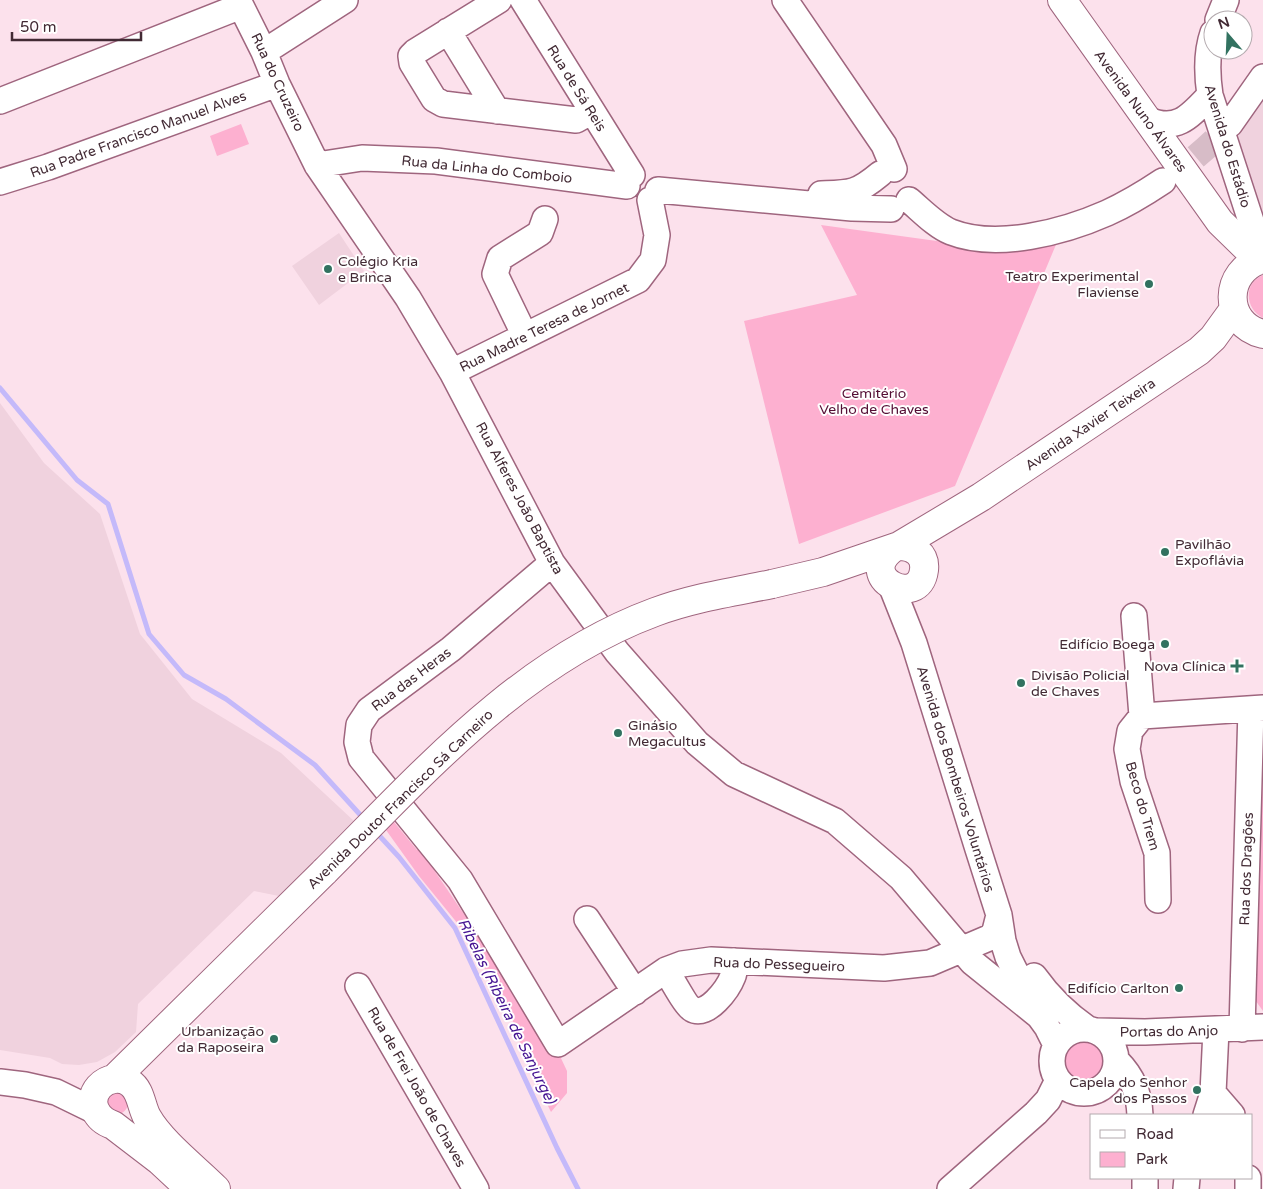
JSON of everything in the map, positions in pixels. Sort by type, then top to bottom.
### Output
[{"type":"main road","name":"Avenida Nuno Álvares","points":[[1062,0],[1220,222],[1256,263]]},
{"type":"main road","points":[[1254,329],[1232,297],[1234,284],[1256,263]]},
{"type":"main road","name":"Avenida Xavier Teixeira","points":[[895,548],[980,497],[1199,351],[1213,338],[1254,329]]},
{"type":"main road","name":"Avenida Xavier Teixeira","points":[[922,574],[952,528],[980,497]]},
{"type":"main road","points":[[895,548],[913,548],[923,559],[922,574],[915,585],[903,589],[888,583],[882,575],[884,557],[895,548]]},
{"type":"main road","name":"Avenida Doutor Francisco Sá Carneiro","points":[[105,1101],[155,1038],[464,733],[515,690],[557,662],[622,626],[654,612],[698,599],[823,572],[895,548]]},
{"type":"main road","name":"Avenida Doutor Francisco Sá Carneiro","points":[[823,572],[856,575],[888,583]]},
{"type":"main road","name":"Avenida Doutor Francisco Sá Carneiro","points":[[140,1099],[144,1064],[155,1038]]},
{"type":"main road","points":[[105,1101],[130,1082],[151,1123],[161,1136],[216,1189]]},
{"type":"main road","points":[[105,1101],[128,1123],[138,1111],[140,1099]]},
{"type":"main road","points":[[105,1101],[160,1161],[190,1189]]},
{"type":"street","points":[[264,52],[345,0]]},
{"type":"street","points":[[500,0],[411,56],[412,63],[434,99],[443,104],[576,120],[592,111]]},
{"type":"street","name":"Rua de Sá Reis","points":[[523,0],[592,111],[644,185]]},
{"type":"street","points":[[785,0],[884,145],[887,172]]},
{"type":"street","points":[[0,101],[239,3]]},
{"type":"street","name":"Rua do Cruzeiro","points":[[239,3],[317,165]]},
{"type":"street","points":[[448,31],[497,111]]},
{"type":"street","name":"Avenida do Estádio","points":[[1208,60],[1210,95],[1256,263]]},
{"type":"street","points":[[1230,124],[1263,77]]},
{"type":"street","name":"Rua Padre Francisco Manuel Alves","points":[[0,182],[48,167],[277,84]]},
{"type":"street","points":[[1148,120],[1162,125],[1180,122],[1210,95]]},
{"type":"street","name":"Rua da Linha do Comboio","points":[[317,165],[362,158],[436,161],[852,208],[900,204]]},
{"type":"street","name":"Rua Alferes João Baptista","points":[[317,165],[408,298],[452,372],[552,562],[617,652],[697,743],[734,774],[835,821],[901,878],[961,951],[978,968],[1039,1016],[1060,1041]]},
{"type":"street","points":[[900,204],[912,190],[910,180],[901,171],[887,172],[873,184],[875,198],[879,204],[900,204],[949,231],[977,238],[1010,238],[1049,232],[1088,221],[1127,203],[1163,182]]},
{"type":"street","name":"Rua da Linha do Comboio","points":[[644,185],[816,194],[849,193],[865,186],[887,172]]},
{"type":"street","name":"Rua Madre Teresa de Jornet","points":[[452,372],[638,280],[653,260],[656,235],[644,185]]},
{"type":"street","points":[[525,336],[495,274],[500,258],[540,233],[545,219]]},
{"type":"street","name":"Rua das Heras","points":[[552,562],[451,649],[369,710],[359,725],[357,742],[361,758],[460,880],[558,1044]]},
{"type":"street","name":"Avenida dos Bombeiros Voluntários","points":[[914,643],[922,574]]},
{"type":"street","name":"Avenida dos Bombeiros Voluntários","points":[[888,583],[914,643],[999,915],[1005,950],[1014,971],[1060,1041]]},
{"type":"street","points":[[1134,616],[1142,716],[1257,709]]},
{"type":"street","name":"Rua dos Dragões","points":[[1252,1028],[1257,709]]},
{"type":"street","name":"Beco do Trem","points":[[1142,716],[1130,731],[1127,749],[1133,781],[1157,853],[1158,900]]},
{"type":"street","name":"Avenida dos Bombeiros Voluntários","points":[[999,915],[1026,965],[1040,984],[1069,1015],[1092,1030]]},
{"type":"street","name":"Rua do Pessegueiro","points":[[558,1044],[666,970],[682,964],[711,960],[891,968],[930,963],[991,938],[999,915]]},
{"type":"street","points":[[587,919],[635,992]]},
{"type":"street","points":[[666,970],[690,1008],[697,1011],[706,1009],[727,989],[734,974],[734,961]]},
{"type":"street","name":"Rua de Frei João de Chaves","points":[[358,986],[476,1189]]},
{"type":"street","name":"Portas do Anjo","points":[[1092,1030],[1145,1032],[1252,1028]]},
{"type":"street","points":[[1079,1029],[1092,1030],[1105,1036],[1111,1043],[1116,1052],[1115,1071],[1103,1088],[1084,1094],[1074,1092],[1058,1080],[1052,1063],[1053,1053],[1060,1041],[1070,1032],[1079,1029]]},
{"type":"street","points":[[1216,1030],[1210,1104],[1230,1114]]},
{"type":"street","points":[[1117,1061],[1133,1082],[1138,1097],[1140,1114]]},
{"type":"street","points":[[950,1189],[1036,1113],[1048,1100],[1058,1080]]},
{"type":"street","points":[[0,1082],[105,1101]]},
{"type":"shaded area","points":[[1263,96],[1263,212],[1234,136]]},
{"type":"shaded area","name":"Colégio Kria e Brinca","points":[[339,233],[364,271],[319,305],[292,266]]},
{"type":"shaded area","points":[[0,403],[44,463],[100,514],[140,634],[192,699],[281,753],[354,821],[279,896],[254,891],[138,1004],[136,1032],[115,1052],[97,1062],[79,1065],[62,1064],[50,1058],[0,1050]]},
{"type":"green space","points":[[241,124],[249,144],[217,156],[210,136]]},
{"type":"green space","name":"Cemitério Velho de Chaves","points":[[821,225],[944,242],[1060,235],[955,486],[799,544],[744,321],[857,295]]},
{"type":"green space","points":[[1263,275],[1263,318],[1257,314],[1250,303],[1249,290],[1252,284]]},
{"type":"green space","points":[[1263,726],[1263,1011],[1253,997]]},
{"type":"green space","points":[[394,822],[417,850],[427,850],[436,861],[434,870],[559,1054],[567,1071],[567,1093],[551,1112],[526,1061],[510,1013],[458,924],[419,876],[386,830]]},
{"type":"green space","points":[[1085,1040],[1099,1046],[1105,1060],[1099,1074],[1085,1080],[1071,1074],[1065,1060],[1071,1046]]},
{"type":"green space","points":[[117,1092],[125,1095],[128,1103],[125,1111],[117,1114],[109,1111],[106,1103],[109,1095]]},
{"type":"waterway","name":"Ribelas (Ribeira de Sanjurge)","points":[[0,388],[77,480],[108,504],[149,634],[184,675],[226,699],[315,765],[364,819]]},
{"type":"waterway","name":"Ribelas (Ribeira de Sanjurge)","points":[[375,831],[399,857],[455,928],[557,1148],[578,1189]]},
{"type":"tunnel","points":[[1166,179],[1200,153],[1230,124]]},
{"type":"place","name":"Colégio Kria e Brinca","points":[[328,269]]},
{"type":"place","name":"Teatro Experimental Flaviense","points":[[1149,284]]},
{"type":"place","name":"Pavilhão Expoflávia","points":[[1165,552]]},
{"type":"place","name":"Edifício Boega","points":[[1165,644]]},
{"type":"place","name":"Nova Clínica","points":[[1237,666]]},
{"type":"place","name":"Divisão Policial de Chaves","points":[[1021,683]]},
{"type":"place","name":"Ginásio Megacultus","points":[[618,733]]},
{"type":"place","name":"Edifício Carlton","points":[[1179,988]]},
{"type":"place","name":"Urbanização da Raposeira","points":[[274,1039]]},
{"type":"place","name":"Capela do Senhor dos Passos","points":[[1197,1090]]}]
